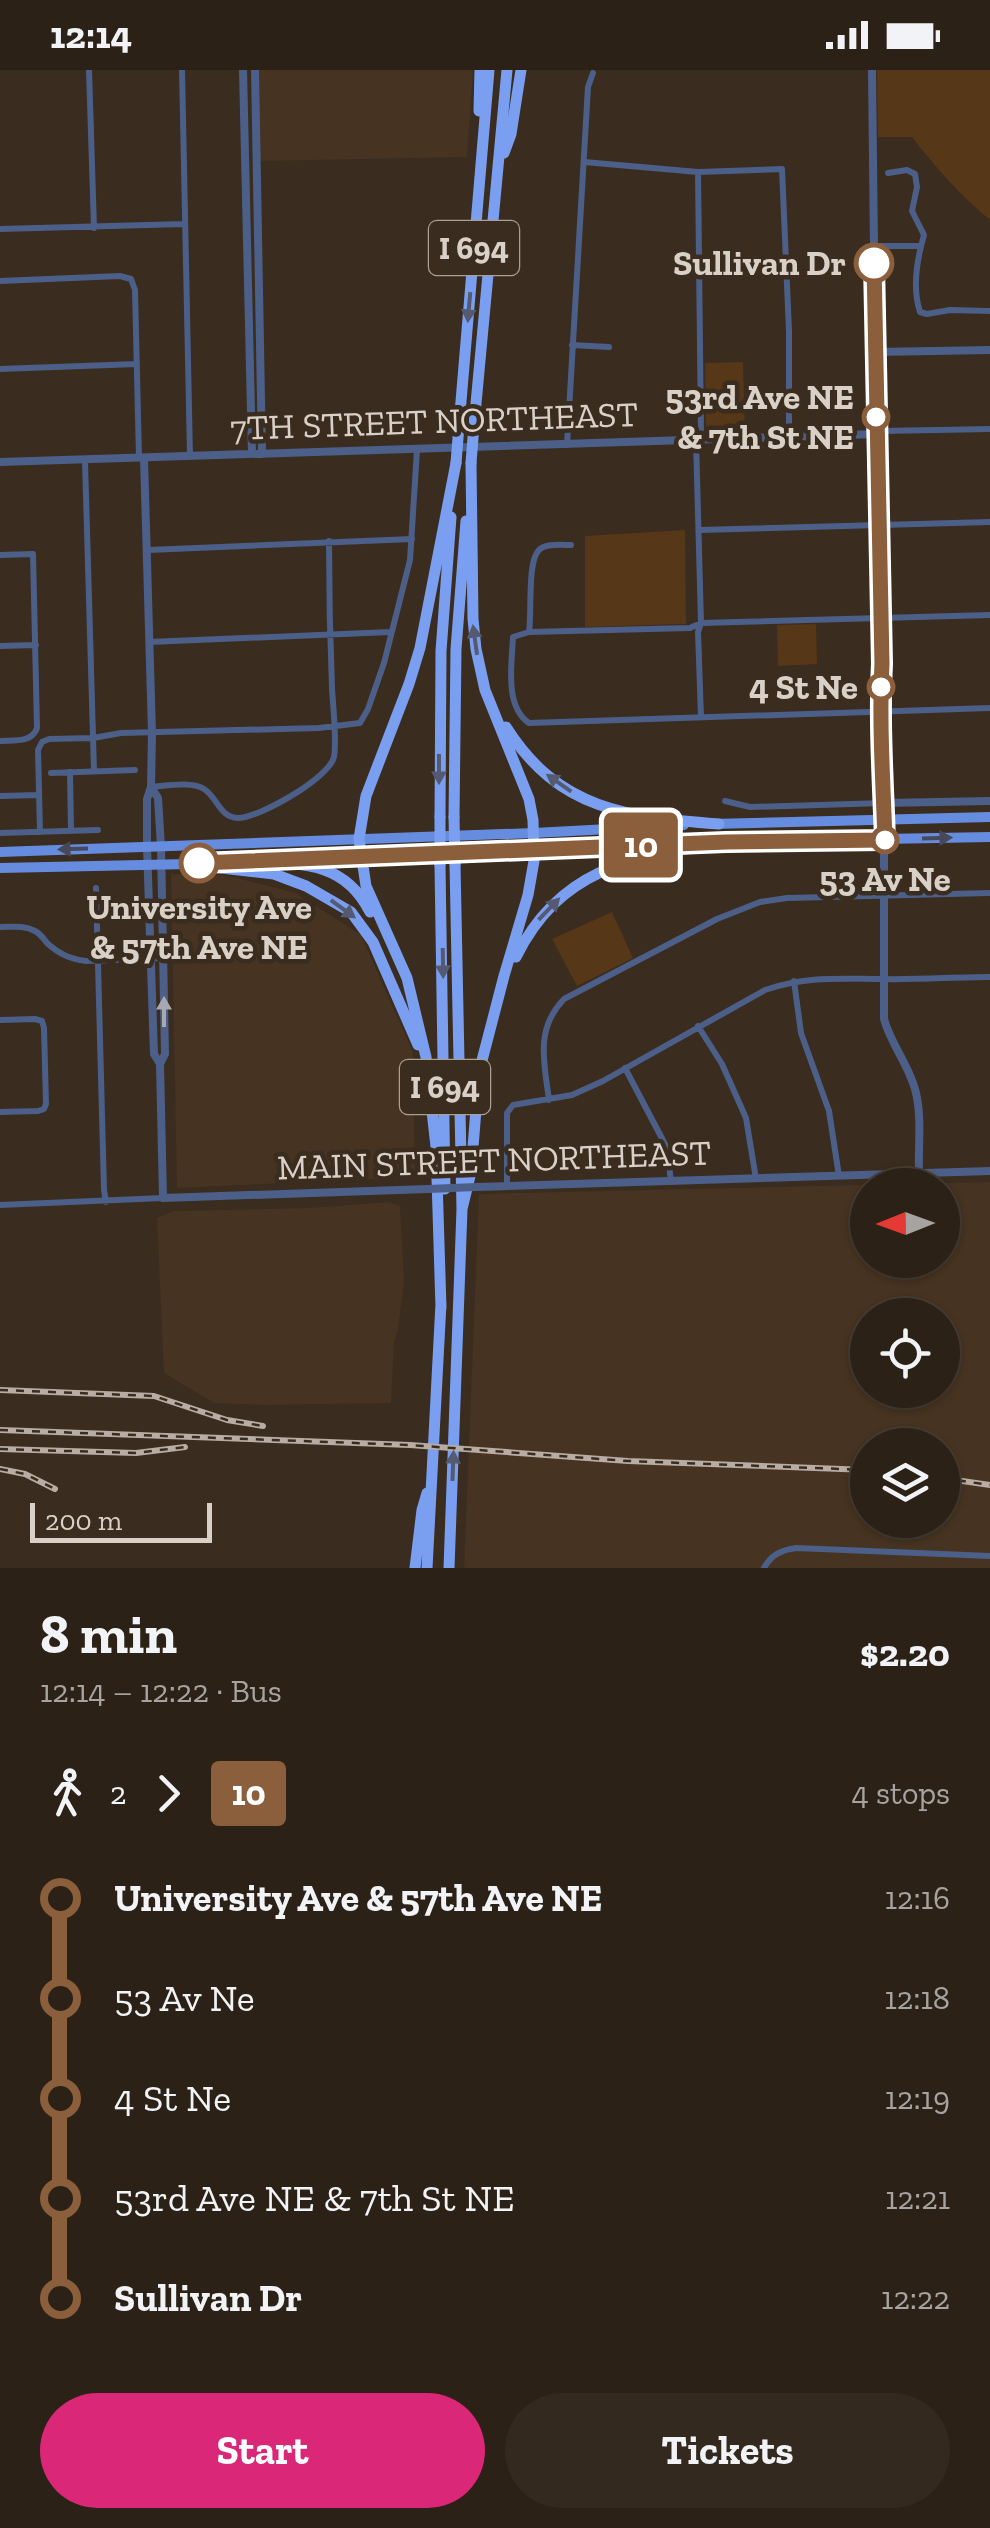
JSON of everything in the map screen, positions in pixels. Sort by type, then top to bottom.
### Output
[{"type":"highway","points":[[473,258],[480,70]]},
{"type":"highway","name":"I 694","points":[[427,1568],[441,1308],[445,1107],[439,715],[442,634],[489,70]]},
{"type":"highway","name":"I 694","points":[[450,1566],[462,1209],[454,816],[457,632],[507,70]]},
{"type":"highway","points":[[500,166],[511,134],[520,70]]},
{"type":"highway","points":[[441,1308],[437,1164],[422,1035],[407,978],[370,896],[359,839],[366,796],[417,657],[456,463]]},
{"type":"highway","points":[[462,1209],[471,1172],[478,1080],[532,883],[534,851],[531,806],[480,672],[473,619],[471,463]]},
{"type":"highway","points":[[480,672],[513,738],[534,763],[564,788],[598,805],[634,816],[718,824]]},
{"type":"highway","points":[[491,1026],[520,948],[542,916],[566,893],[595,874],[628,860],[726,842]]},
{"type":"highway","points":[[244,862],[318,867],[355,889],[409,998],[422,1035]]},
{"type":"highway","points":[[185,864],[282,876],[333,900],[355,916],[374,942],[412,1031],[431,1098]]},
{"type":"highway","points":[[414,1568],[422,1510],[432,1480]]},
{"type":"main road","points":[[0,852],[990,817]]},
{"type":"main road","points":[[0,868],[726,842],[990,837]]},
{"type":"street","points":[[89,70],[94,228]]},
{"type":"street","points":[[182,70],[190,456]]},
{"type":"street","points":[[243,70],[252,454]]},
{"type":"street","points":[[255,70],[262,454]]},
{"type":"street","points":[[872,70],[885,840],[884,1019],[916,1094],[919,1168]]},
{"type":"street","points":[[567,445],[588,87],[594,73]]},
{"type":"street","points":[[243,94],[255,95]]},
{"type":"street","points":[[244,116],[255,116]]},
{"type":"street","points":[[584,162],[698,172],[782,169],[789,436]]},
{"type":"street","points":[[888,173],[907,170],[915,174],[917,187],[912,211],[924,236],[916,268],[920,312],[990,311]]},
{"type":"street","points":[[698,172],[700,716]]},
{"type":"street","points":[[0,229],[184,224]]},
{"type":"street","points":[[874,246],[921,246]]},
{"type":"street","points":[[0,280],[120,276],[131,279],[135,290],[148,550],[152,734],[151,787],[147,799],[150,958],[154,1054],[160,1064],[163,1198]]},
{"type":"street","points":[[572,345],[609,346]]},
{"type":"street","points":[[876,352],[990,350]]},
{"type":"street","points":[[250,360],[261,360]]},
{"type":"street","points":[[0,368],[137,364]]},
{"type":"street","name":"7TH STREET NORTHEAST","points":[[0,462],[990,428]]},
{"type":"street","points":[[40,832],[38,750],[49,738],[360,722],[384,663],[410,560],[416,450]]},
{"type":"street","points":[[86,461],[94,771]]},
{"type":"street","points":[[699,530],[990,522]]},
{"type":"street","points":[[148,550],[412,539]]},
{"type":"street","points":[[151,787],[199,786],[224,814],[248,816],[302,789],[326,770],[334,757],[328,541]]},
{"type":"street","points":[[529,632],[533,561],[538,550],[571,545]]},
{"type":"street","points":[[0,555],[33,554],[37,728],[34,736],[24,740],[0,740]]},
{"type":"street","points":[[990,615],[529,632],[513,637],[512,677],[516,710],[528,722],[990,708]]},
{"type":"street","points":[[149,642],[390,632]]},
{"type":"street","points":[[0,646],[36,644]]},
{"type":"street","points":[[52,773],[134,770]]},
{"type":"street","points":[[70,772],[72,831]]},
{"type":"street","points":[[151,787],[158,798],[162,864],[166,1054],[160,1064]]},
{"type":"street","points":[[0,796],[39,795]]},
{"type":"street","points":[[725,801],[750,807],[990,801]]},
{"type":"street","points":[[0,833],[98,830]]},
{"type":"street","points":[[96,888],[106,1202]]},
{"type":"street","points":[[549,1100],[543,1048],[551,1012],[564,999],[717,918],[760,902],[821,896],[990,893]]},
{"type":"street","points":[[0,927],[30,928],[66,957],[86,962],[164,958]]},
{"type":"street","points":[[506,1187],[507,1114],[513,1104],[572,1095],[766,990],[794,981],[831,978],[990,977]]},
{"type":"street","points":[[794,981],[800,1033],[829,1111],[839,1176]]},
{"type":"street","points":[[0,1020],[42,1021],[46,1104],[38,1111],[0,1112]]},
{"type":"street","points":[[698,1026],[722,1064],[746,1118],[756,1178]]},
{"type":"street","points":[[625,1068],[667,1148],[671,1182]]},
{"type":"street","name":"MAIN STREET NORTHEAST","points":[[960,1172],[990,1171]]},
{"type":"street","name":"MAIN STREET NORTHEAST","points":[[0,1206],[850,1176]]},
{"type":"street","points":[[764,1568],[769,1559],[796,1548],[990,1556]]},
{"type":"shaded area","points":[[258,70],[473,70],[467,157],[259,161]]},
{"type":"shaded area","points":[[877,70],[990,70],[990,220],[948,180],[912,137],[878,137]]},
{"type":"shaded area","points":[[743,362],[745,431],[706,431],[705,363]]},
{"type":"shaded area","points":[[685,530],[686,624],[585,627],[585,536]]},
{"type":"shaded area","points":[[816,624],[817,664],[778,666],[777,625]]},
{"type":"shaded area","points":[[171,874],[225,875],[296,893],[361,935],[413,1052],[415,1177],[177,1188]]},
{"type":"shaded area","points":[[612,912],[633,958],[577,986],[552,939]]},
{"type":"shaded area","points":[[990,1182],[990,1568],[464,1568],[479,1194],[850,1185],[850,1278],[960,1278],[960,1183]]},
{"type":"shaded area","points":[[388,1202],[400,1206],[404,1281],[394,1342],[391,1403],[214,1403],[164,1373],[157,1218],[174,1211]]},
{"type":"railway","points":[[0,1390],[154,1396],[227,1420],[263,1426]]},
{"type":"railway","points":[[0,1430],[410,1445],[628,1461],[850,1469]]},
{"type":"railway","points":[[0,1449],[136,1453],[185,1447]]},
{"type":"railway","points":[[0,1469],[25,1474],[55,1489]]},
{"type":"railway","points":[[960,1481],[990,1485]]},
{"type":"bus line","name":"10","points":[[199,863],[726,842],[885,840],[874,263]]},
{"type":"place","name":"Sullivan Dr","points":[[874,263]]},
{"type":"place","name":"53rd Ave NE & 7th St NE","points":[[876,417]]},
{"type":"place","name":"4 St Ne","points":[[881,687]]},
{"type":"place","name":"53 Av Ne","points":[[885,840]]},
{"type":"place","name":"University Ave & 57th Ave NE","points":[[199,863]]}]
